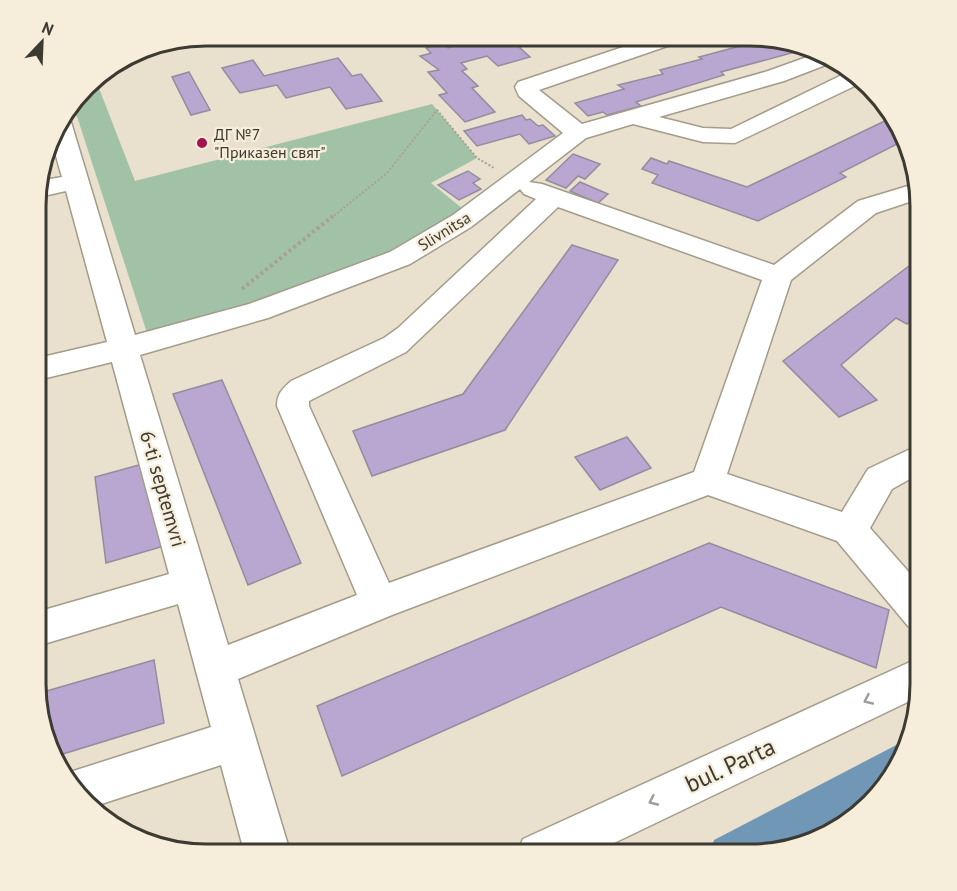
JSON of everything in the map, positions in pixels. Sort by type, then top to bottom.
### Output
[{"type":"street","points":[[578,133],[526,87],[645,47]]},
{"type":"street","name":"Slivnitsa","points":[[46,367],[123,349],[258,310],[400,258],[462,221],[578,133],[776,76],[816,61]]},
{"type":"street","points":[[633,118],[703,135],[735,136],[849,80]]},
{"type":"street","name":"6-ti septemvri","points":[[62,137],[265,844]]},
{"type":"street","points":[[516,181],[552,198],[778,276]]},
{"type":"street","points":[[48,187],[75,182]]},
{"type":"street","points":[[708,481],[778,276],[867,207],[910,193]]},
{"type":"street","points":[[379,603],[293,406],[293,397],[302,389],[401,340],[552,198]]},
{"type":"street","points":[[850,530],[880,479],[910,463]]},
{"type":"street","points":[[215,669],[379,603],[708,481],[850,530],[910,601]]},
{"type":"street","points":[[47,626],[191,584]]},
{"type":"street","name":"bul. Parta","points":[[562,844],[910,681]]},
{"type":"street","points":[[84,788],[235,740]]},
{"type":"path","points":[[235,295],[387,173],[437,110],[477,158],[516,181]]},
{"type":"green space","points":[[99,88],[135,181],[432,104],[477,158],[431,183],[468,213],[405,255],[149,339],[76,113]]},
{"type":"building","points":[[519,47],[530,57],[498,66],[487,56],[461,63],[467,69],[462,71],[478,86],[472,88],[495,112],[465,122],[439,95],[447,93],[428,72],[439,70],[420,56],[431,53],[426,48]]},
{"type":"building","points":[[736,47],[772,48],[793,52],[721,72],[724,75],[636,102],[641,106],[607,115],[603,112],[588,116],[575,103],[624,89],[618,85],[663,74],[660,70],[702,59],[699,57]]},
{"type":"building","points":[[338,58],[352,76],[361,74],[382,101],[346,109],[330,87],[286,98],[277,85],[240,93],[222,68],[253,60],[264,76]]},
{"type":"building","points":[[189,72],[210,110],[191,115],[172,77]]},
{"type":"building","points":[[522,115],[526,120],[530,119],[538,126],[543,125],[555,136],[529,144],[520,134],[477,146],[464,131]]},
{"type":"building","points":[[886,121],[897,144],[840,173],[846,177],[758,221],[652,183],[658,175],[642,169],[651,158],[667,164],[669,161],[747,187]]},
{"type":"building","points":[[573,154],[600,164],[585,179],[578,176],[566,188],[546,180]]},
{"type":"building","points":[[468,171],[480,179],[473,183],[481,189],[459,200],[438,185]]},
{"type":"building","points":[[580,182],[608,194],[598,203],[570,191]]},
{"type":"building","points":[[572,245],[618,260],[505,430],[372,476],[353,431],[463,394]]},
{"type":"building","points":[[910,265],[910,322],[907,324],[896,318],[841,365],[877,400],[839,417],[783,361]]},
{"type":"building","points":[[222,380],[301,563],[248,585],[173,394]]},
{"type":"building","points":[[627,437],[651,468],[600,490],[575,457]]},
{"type":"building","points":[[150,462],[164,546],[106,563],[95,477]]},
{"type":"building","points":[[709,543],[889,610],[876,668],[721,607],[342,776],[317,706]]},
{"type":"building","points":[[154,660],[164,723],[63,754],[52,726],[47,691]]},
{"type":"waterway","points":[[749,844],[886,770]]},
{"type":"place","name":"ДГ №7 \"Приказен свят\"","points":[[202,143]]}]
